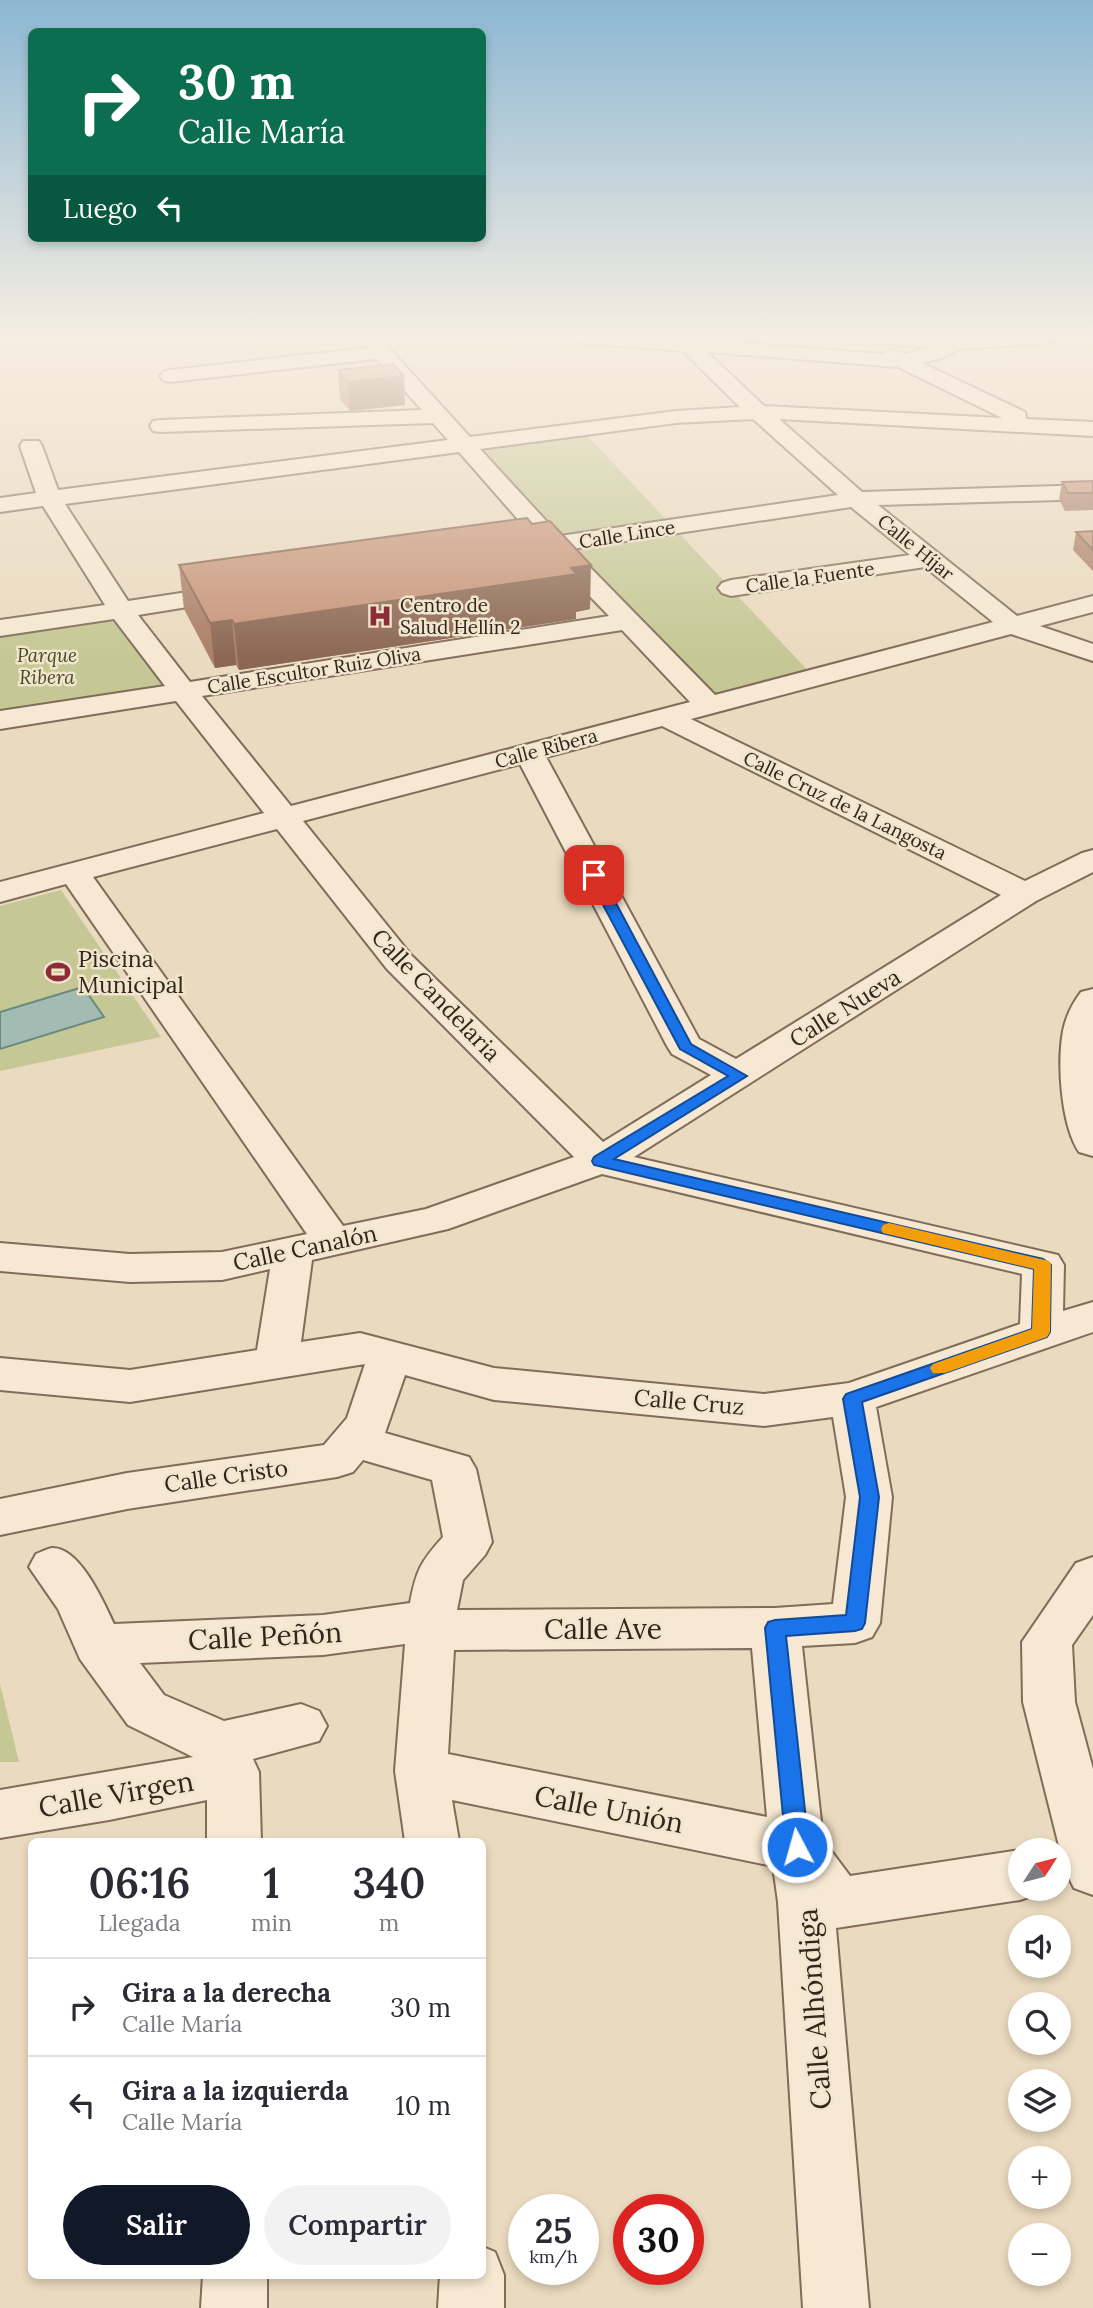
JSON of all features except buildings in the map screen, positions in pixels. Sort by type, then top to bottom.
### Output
[{"type":"street","points":[[0,505],[462,445]]},
{"type":"street","points":[[468,445],[554,545],[709,705]]},
{"type":"street","name":"Calle Híjar","points":[[795,445],[856,499],[1012,625]]},
{"type":"street","name":"Calle Candelaria","points":[[31,446],[50,499],[121,610],[183,691],[399,962],[600,1161]]},
{"type":"street","name":"Calle Lince","points":[[500,553],[856,499],[1093,492]]},
{"type":"street","name":"Calle la Fuente","points":[[731,588],[931,559]]},
{"type":"street","points":[[0,628],[256,590]]},
{"type":"street","name":"Calle Ribera","points":[[0,892],[1093,604]]},
{"type":"street","name":"Calle Escultor Ruiz Oliva","points":[[0,720],[628,621]]},
{"type":"street","points":[[1012,625],[1093,653]]},
{"type":"street","name":"Calle Cruz de la Langosta","points":[[665,717],[1025,894]]},
{"type":"street","points":[[528,753],[685,1046],[739,1076]]},
{"type":"street","name":"Calle Nueva","points":[[600,1161],[1025,894],[1093,860]]},
{"type":"street","points":[[74,873],[333,1242]]},
{"type":"street","points":[[1093,999],[1084,1009],[1078,1073],[1093,1144]]},
{"type":"street","points":[[600,1161],[1043,1265],[1041,1332]]},
{"type":"street","name":"Calle Canalón","points":[[0,1257],[130,1268],[222,1266],[434,1220],[600,1161]]},
{"type":"street","points":[[277,1361],[293,1251]]},
{"type":"street","name":"Calle Cruz","points":[[3,1382],[130,1386],[360,1348],[494,1384],[764,1410],[852,1399],[1041,1332],[1093,1317]]},
{"type":"street","name":"Calle Cristo","points":[[0,1517],[127,1490],[337,1460],[367,1425],[389,1356]]},
{"type":"street","name":"Calle Ave","points":[[430,1625],[775,1628],[855,1623],[870,1497],[852,1399]]},
{"type":"street","points":[[355,1441],[453,1469],[468,1542],[440,1573],[430,1625],[421,1771],[432,1838]]},
{"type":"street","points":[[53,1567],[78,1599],[98,1645],[146,1710],[209,1738],[223,1759],[234,1838]]},
{"type":"street","points":[[1081,1868],[1049,1702],[1047,1642],[1093,1576]]},
{"type":"street","name":"Calle Peñón","points":[[98,1645],[324,1635],[430,1625]]},
{"type":"street","name":"Calle Alhóndiga","points":[[775,1628],[797,1847],[806,1902],[836,2308]]},
{"type":"street","name":"Calle Virgen","points":[[0,1814],[109,1797],[223,1759],[301,1726]]},
{"type":"street","name":"Calle Unión","points":[[421,1771],[797,1847]]},
{"type":"street","points":[[797,1847],[837,1903],[1008,1877]]},
{"type":"street","points":[[234,2308],[235,2279]]},
{"type":"street","points":[[471,2308],[472,2279]]},
{"type":"green space","points":[[467,445],[596,445],[814,677],[709,705]]},
{"type":"green space","name":"Parque Ribera","points":[[121,610],[183,691],[0,720],[0,628]]},
{"type":"green space","name":"Piscina Municipal","points":[[61,890],[161,1037],[0,1071],[0,906]]},
{"type":"green space","points":[[0,1684],[19,1762],[0,1762]]},
{"type":"water","points":[[83,987],[104,1017],[0,1049],[0,1012]]},
{"type":"slow traffic","points":[[889,1229],[1043,1265],[1041,1332],[939,1368]]},
{"type":"place","name":"Centro de Salud Hellín 2","points":[[380,616]]},
{"type":"place","name":"Piscina Municipal","points":[[58,972]]},
{"type":"route","points":[[594,875],[685,1046],[739,1076],[600,1161],[1043,1265],[1041,1332],[852,1399],[870,1497],[855,1623],[775,1628],[797,1847]]}]
